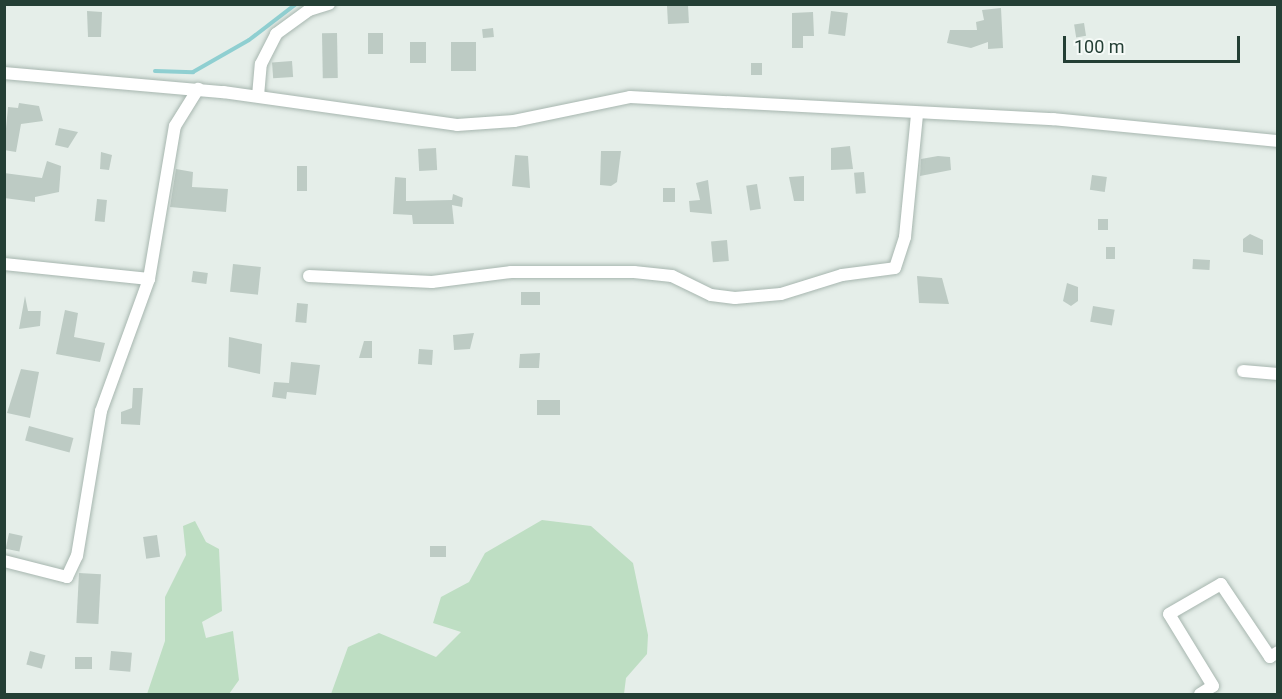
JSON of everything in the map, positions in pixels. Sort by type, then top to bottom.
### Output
[{"type":"street","points":[[258,96],[263,57],[276,34],[309,10],[329,4]]},
{"type":"street","points":[[4,73],[198,89],[456,125],[514,121],[630,96],[917,114],[1053,119],[1278,141]]},
{"type":"street","points":[[4,561],[67,577],[79,546],[101,411],[149,279],[175,126],[198,89]]},
{"type":"street","points":[[309,276],[432,282],[511,272],[634,272],[672,276],[711,295],[735,298],[781,294],[842,274],[895,268],[905,237],[917,114]]},
{"type":"street","points":[[4,264],[149,279]]},
{"type":"street","points":[[1243,370],[1278,374]]},
{"type":"street","points":[[1200,694],[1213,686],[1169,614],[1221,585],[1270,657],[1278,652]]},
{"type":"green space","points":[[542,520],[591,526],[633,563],[648,635],[647,654],[626,678],[624,694],[331,694],[348,647],[379,633],[436,657],[461,632],[433,623],[441,597],[469,582],[485,553]]},
{"type":"green space","points":[[195,521],[206,542],[219,549],[222,611],[202,622],[206,638],[233,631],[239,680],[229,694],[147,694],[165,641],[165,597],[186,555],[183,526]]},
{"type":"building","points":[[688,5],[689,23],[668,24],[667,6]]},
{"type":"building","points":[[1001,8],[1003,48],[988,49],[988,42],[971,48],[947,43],[950,30],[977,30],[976,22],[984,20],[982,10]]},
{"type":"building","points":[[87,11],[102,12],[101,37],[88,37]]},
{"type":"building","points":[[831,11],[848,13],[845,36],[828,34]]},
{"type":"building","points":[[813,12],[814,36],[803,36],[803,48],[792,48],[792,13]]},
{"type":"building","points":[[1084,23],[1086,36],[1076,37],[1074,25]]},
{"type":"building","points":[[493,28],[494,37],[483,38],[482,29]]},
{"type":"building","points":[[322,33],[337,33],[338,78],[323,78]]},
{"type":"building","points":[[368,33],[383,33],[383,54],[368,54]]},
{"type":"building","points":[[410,42],[426,42],[426,63],[410,63]]},
{"type":"building","points":[[451,42],[476,42],[476,71],[451,71]]},
{"type":"building","points":[[292,61],[293,77],[273,78],[272,62]]},
{"type":"building","points":[[751,63],[762,63],[762,75],[751,75]]},
{"type":"building","points":[[19,103],[39,106],[43,121],[21,124],[16,152],[4,150],[8,107],[18,108]]},
{"type":"building","points":[[59,128],[78,132],[68,148],[55,145]]},
{"type":"building","points":[[850,146],[853,169],[831,170],[831,148]]},
{"type":"building","points":[[436,148],[437,170],[419,171],[418,149]]},
{"type":"building","points":[[601,151],[621,151],[617,182],[611,186],[600,185]]},
{"type":"building","points":[[101,152],[112,155],[109,170],[100,169]]},
{"type":"building","points":[[515,155],[528,156],[530,188],[512,186]]},
{"type":"building","points":[[938,156],[950,157],[951,170],[920,176],[921,159]]},
{"type":"building","points":[[47,161],[61,166],[59,192],[35,197],[35,202],[4,198],[4,173],[42,178]]},
{"type":"building","points":[[297,166],[307,166],[307,191],[297,191]]},
{"type":"building","points":[[176,169],[193,172],[192,187],[228,189],[226,212],[170,207]]},
{"type":"building","points":[[864,172],[866,193],[856,194],[854,173]]},
{"type":"building","points":[[1092,175],[1107,177],[1105,192],[1090,190]]},
{"type":"building","points":[[804,176],[804,201],[794,201],[789,177]]},
{"type":"building","points":[[395,177],[406,178],[406,201],[452,200],[453,194],[463,198],[462,207],[452,205],[454,224],[413,224],[412,215],[393,214]]},
{"type":"building","points":[[708,180],[712,214],[690,212],[689,201],[700,200],[696,183]]},
{"type":"building","points":[[757,184],[761,209],[750,210],[746,186]]},
{"type":"building","points":[[663,188],[675,188],[675,202],[663,202]]},
{"type":"building","points":[[97,199],[107,200],[105,222],[95,221]]},
{"type":"building","points":[[1098,219],[1108,219],[1108,230],[1098,230]]},
{"type":"building","points":[[1250,234],[1263,240],[1263,255],[1243,252],[1243,239]]},
{"type":"building","points":[[727,240],[729,261],[713,262],[711,241]]},
{"type":"building","points":[[1106,247],[1115,247],[1115,259],[1106,259]]},
{"type":"building","points":[[1193,259],[1210,260],[1209,270],[1192,269]]},
{"type":"building","points":[[233,264],[261,267],[258,295],[230,292]]},
{"type":"building","points":[[193,271],[208,273],[206,284],[191,282]]},
{"type":"building","points":[[917,276],[942,278],[949,304],[919,303]]},
{"type":"building","points":[[1067,283],[1078,287],[1078,301],[1071,306],[1063,301]]},
{"type":"building","points":[[521,292],[540,292],[540,305],[521,305]]},
{"type":"building","points":[[25,296],[28,311],[41,311],[40,326],[19,329]]},
{"type":"building","points":[[297,303],[308,304],[306,323],[295,322]]},
{"type":"building","points":[[1093,306],[1115,310],[1112,326],[1090,322]]},
{"type":"building","points":[[65,310],[78,313],[74,337],[105,343],[100,362],[56,354]]},
{"type":"building","points":[[474,333],[470,349],[454,350],[453,335]]},
{"type":"building","points":[[229,337],[262,344],[260,374],[228,367]]},
{"type":"building","points":[[364,341],[372,341],[372,358],[359,358]]},
{"type":"building","points":[[419,349],[433,350],[432,365],[418,364]]},
{"type":"building","points":[[540,353],[539,368],[519,368],[520,354]]},
{"type":"building","points":[[291,362],[320,365],[316,395],[287,392],[286,399],[272,397],[274,382],[289,383]]},
{"type":"building","points":[[21,369],[39,372],[30,418],[7,413]]},
{"type":"building","points":[[133,388],[143,388],[140,425],[121,424],[121,412],[132,408]]},
{"type":"building","points":[[537,400],[560,400],[560,415],[537,415]]},
{"type":"building","points":[[29,426],[73,438],[70,452],[25,440]]},
{"type":"building","points":[[9,533],[23,536],[19,552],[6,549]]},
{"type":"building","points":[[157,535],[160,557],[146,559],[143,537]]},
{"type":"building","points":[[430,546],[446,546],[446,557],[430,557]]},
{"type":"building","points":[[79,573],[101,574],[98,624],[76,623]]},
{"type":"building","points":[[30,651],[45,655],[42,669],[26,665]]},
{"type":"building","points":[[111,651],[132,653],[130,672],[109,670]]},
{"type":"building","points":[[75,657],[92,657],[92,669],[75,669]]},
{"type":"waterway","points":[[155,71],[193,72],[249,40],[296,4]]}]
